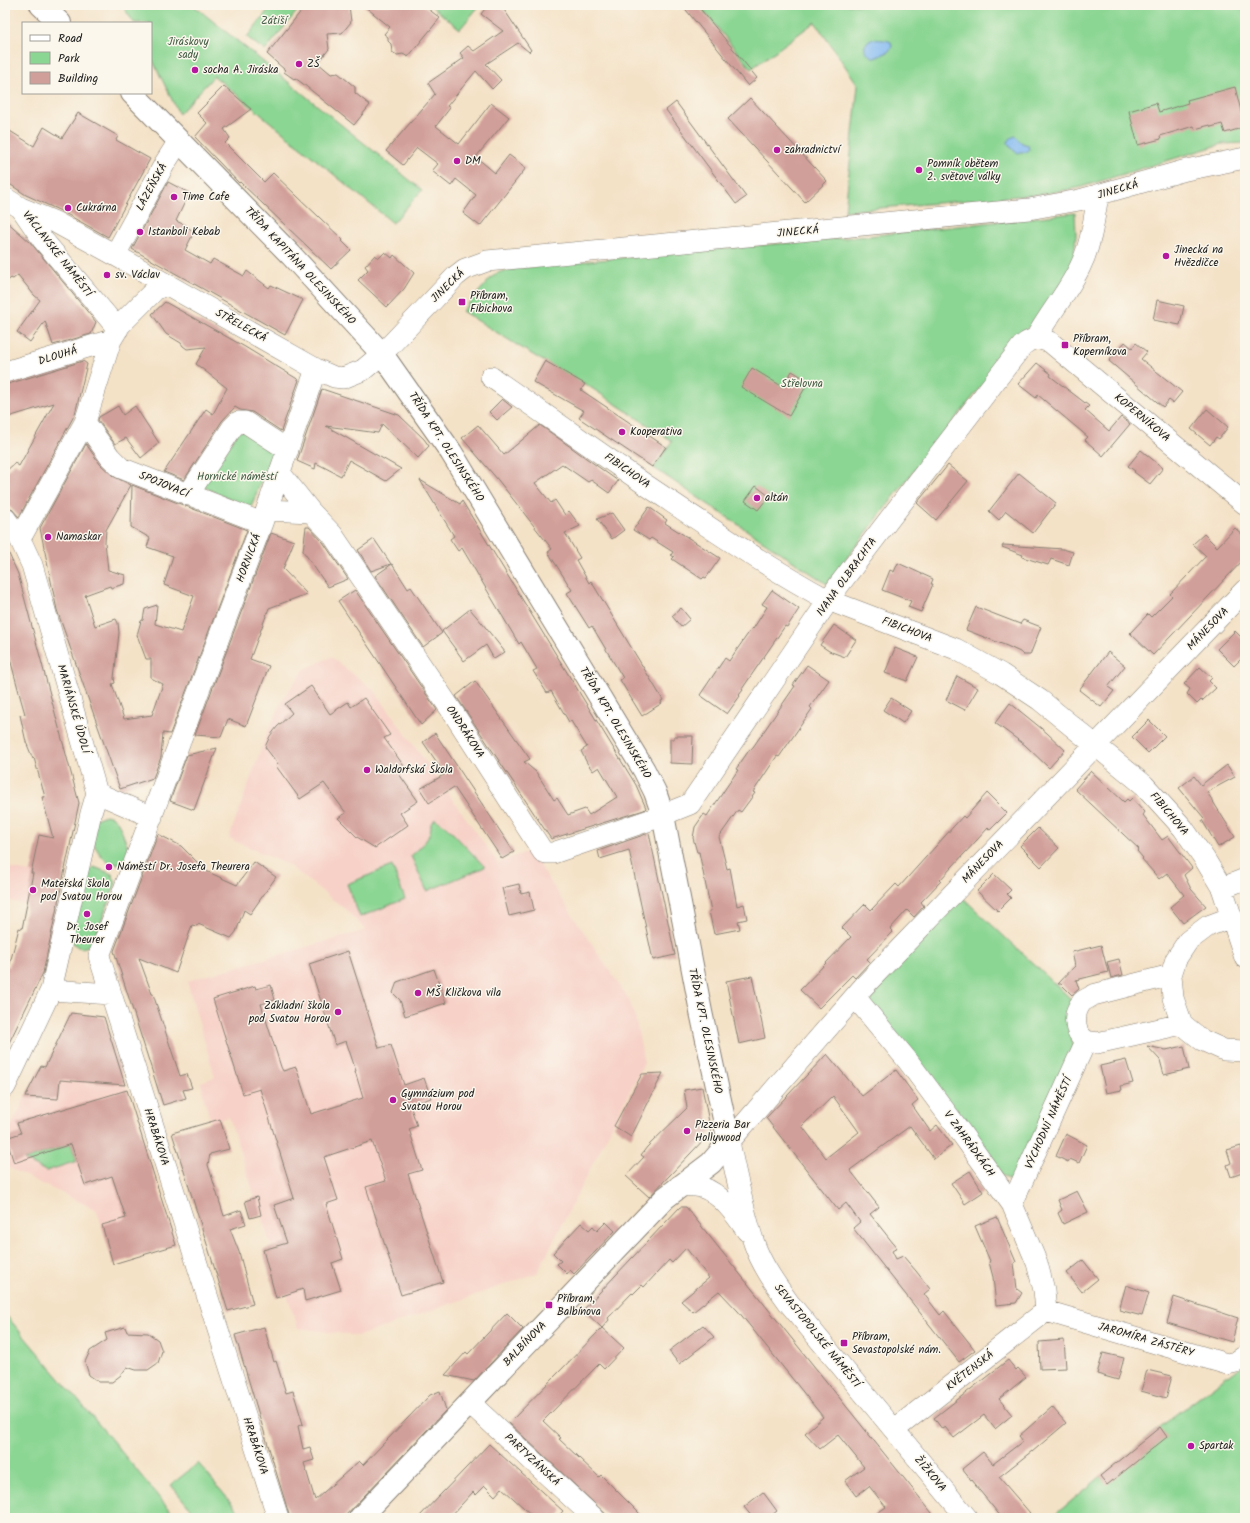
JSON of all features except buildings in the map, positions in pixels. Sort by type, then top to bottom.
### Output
[{"type":"main road","points":[[41,5],[59,22]]},
{"type":"main road","name":"TŘÍDA KAPITÁNA OLESINSKÉHO","points":[[133,94],[291,255],[382,354]]},
{"type":"main road","name":"TŘÍDA KPT. OLESINSKÉHO","points":[[382,354],[451,452],[644,770],[655,792],[663,815],[700,1012],[729,1142]]},
{"type":"main road","name":"BALBÍNOVA","points":[[360,1518],[665,1198],[711,1162],[729,1142]]},
{"type":"street","name":"LÁZEŇSKÁ","points":[[115,255],[165,163],[179,141]]},
{"type":"street","name":"JINECKÁ","points":[[382,354],[456,276],[465,269],[487,261],[1004,213],[1079,200],[1186,170],[1245,158]]},
{"type":"street","points":[[1036,338],[1080,267],[1093,229],[1098,195]]},
{"type":"street","name":"VÁCLAVSKÉ NÁMĚSTÍ","points":[[13,203],[54,222],[166,284]]},
{"type":"street","name":"VÁCLAVSKÉ NÁMĚSTÍ","points":[[13,203],[43,240],[114,335]]},
{"type":"street","points":[[20,538],[85,422],[114,335],[155,290],[166,284]]},
{"type":"street","name":"STŘELECKÁ","points":[[166,284],[316,369]]},
{"type":"street","name":"DLOUHÁ","points":[[5,372],[114,335]]},
{"type":"street","name":"KOPERNÍKOVA","points":[[1036,338],[1050,342],[1245,504]]},
{"type":"street","name":"IVANA OLBRACHTA","points":[[663,815],[690,804],[828,600],[1022,346],[1036,338]]},
{"type":"street","points":[[316,369],[334,377],[343,378],[363,370],[382,354]]},
{"type":"street","name":"HORNICKÁ","points":[[152,816],[265,517],[316,369]]},
{"type":"street","name":"FIBICHOVA","points":[[492,377],[751,555],[828,600],[956,649],[1001,674],[1040,700],[1144,785],[1183,828],[1204,858],[1222,888],[1245,958]]},
{"type":"street","name":"SPOJOVACÍ","points":[[85,422],[110,457],[121,468],[188,494],[265,517]]},
{"type":"street","points":[[188,494],[232,428],[238,422],[245,422],[288,450]]},
{"type":"street","name":"ONDRÁKOVA","points":[[280,473],[311,512],[332,534],[452,711],[543,852],[553,853],[663,815]]},
{"type":"street","points":[[265,517],[311,512]]},
{"type":"street","name":"MARIÁNSKÉ ÚDOLÍ","points":[[5,518],[10,527],[20,538],[32,566],[97,792]]},
{"type":"street","name":"MÁNESOVA","points":[[729,1142],[855,997],[1245,590]]},
{"type":"street","points":[[5,1088],[51,990],[89,820],[97,792],[152,816]]},
{"type":"street","name":"HRABÁKOVA","points":[[152,816],[99,956],[278,1518]]},
{"type":"street","points":[[1222,888],[1245,879]]},
{"type":"street","points":[[1232,917],[1208,926],[1188,941],[1176,959],[1171,975],[1173,998],[1182,1024],[1202,1040],[1224,1050],[1245,1051]]},
{"type":"street","points":[[1171,975],[1093,996],[1083,1001],[1077,1010],[1075,1022],[1079,1034],[1086,1041],[1097,1043],[1182,1024]]},
{"type":"street","points":[[51,990],[111,994]]},
{"type":"street","name":"V ZAHRÁDKÁCH","points":[[855,997],[922,1080],[1012,1204],[1037,1263],[1044,1290],[1046,1311]]},
{"type":"street","name":"VÝCHODNÍ NÁMĚSTÍ","points":[[1012,1204],[1086,1041]]},
{"type":"street","name":"SEVASTOPOLSKÉ NÁMĚSTÍ","points":[[729,1142],[754,1244],[774,1282],[789,1303],[894,1430]]},
{"type":"street","points":[[679,1186],[694,1185],[715,1194],[734,1214],[754,1244]]},
{"type":"street","name":"JAROMÍRA ZÁSTĚRY","points":[[1046,1311],[1227,1364],[1236,1362],[1245,1356]]},
{"type":"street","name":"KVĚTENSKÁ","points":[[894,1430],[1046,1311]]},
{"type":"street","name":"PARTYZÁNSKÁ","points":[[470,1403],[594,1518]]},
{"type":"street","name":"ŽIŽKOVA","points":[[894,1430],[967,1518]]},
{"type":"shaded area","points":[[331,657],[374,690],[498,863],[531,850],[543,871],[629,1000],[636,1021],[644,1063],[537,1273],[359,1336],[298,1328],[229,1117],[211,1122],[201,1082],[215,1077],[187,981],[366,930],[345,909],[290,866],[229,838],[267,733],[286,694],[305,669]]},
{"type":"shaded area","name":"Mateřská škola pod Svatou Horou","points":[[5,867],[63,879],[56,911],[5,900]]},
{"type":"shaded area","points":[[71,1013],[104,1017],[176,1245],[113,1264],[97,1210],[5,1166],[5,1139],[41,1066],[45,1067]]},
{"type":"green space","name":"Jiráskovy sady","points":[[122,5],[193,5],[422,190],[393,223],[214,76],[179,114],[152,59],[152,22],[133,22]]},
{"type":"green space","name":"Zátiší","points":[[272,5],[302,5],[265,51],[247,37]]},
{"type":"green space","points":[[430,5],[480,5],[460,29]]},
{"type":"green space","points":[[699,5],[1245,5],[1245,143],[1222,144],[1078,188],[1042,194],[845,211],[858,85],[815,22],[751,69]]},
{"type":"green space","name":"Střelovna","points":[[1075,213],[1076,235],[1073,268],[1049,307],[1033,322],[909,477],[827,584],[654,468],[672,441],[587,385],[538,358],[462,311],[497,273],[517,268],[868,236]]},
{"type":"green space","name":"Hornické náměstí","points":[[241,427],[274,450],[250,509],[202,486]]},
{"type":"green space","points":[[106,815],[113,817],[118,822],[128,847],[128,853],[124,862],[117,864],[106,861],[98,851],[89,834],[95,819]]},
{"type":"green space","points":[[435,819],[446,826],[485,867],[427,891],[411,856],[428,838],[431,823]]},
{"type":"green space","points":[[392,866],[405,899],[360,917],[347,884]]},
{"type":"green space","points":[[94,867],[112,874],[116,883],[93,943],[82,948],[74,944],[69,936],[89,870]]},
{"type":"green space","points":[[961,896],[1072,1000],[1071,1029],[1073,1047],[1014,1180],[1002,1176],[871,1005],[872,993],[877,983]]},
{"type":"green space","points":[[71,1144],[77,1161],[46,1171],[24,1160]]},
{"type":"green space","points":[[5,1314],[106,1433],[176,1518],[5,1518]]},
{"type":"green space","name":"Spartak","points":[[1245,1363],[1245,1518],[1051,1518],[1160,1427]]},
{"type":"green space","points":[[198,1463],[244,1518],[198,1518],[171,1485]]},
{"type":"water","points":[[871,39],[889,41],[891,42],[892,47],[888,52],[875,58],[865,50],[866,44]]},
{"type":"water","points":[[1015,136],[1022,143],[1028,145],[1029,150],[1019,153],[1011,148],[1008,142]]},
{"type":"place","name":"ZŠ","points":[[299,64]]},
{"type":"place","name":"socha A. Jiráska","points":[[195,70]]},
{"type":"place","name":"zahradnictví","points":[[777,150]]},
{"type":"place","name":"DM","points":[[457,161]]},
{"type":"place","name":"Pomník obětem 2. světové války","points":[[919,170]]},
{"type":"place","name":"Time Cafe","points":[[174,197]]},
{"type":"place","name":"Cukrárna","points":[[68,208]]},
{"type":"place","name":"Istanboli Kebab","points":[[140,232]]},
{"type":"place","name":"Jinecká na Hvězdičce","points":[[1166,256]]},
{"type":"place","name":"sv. Václav","points":[[107,275]]},
{"type":"place","name":"Příbram, Fibichova","points":[[462,302]]},
{"type":"place","name":"Příbram, Koperníkova","points":[[1065,345]]},
{"type":"place","name":"Kooperativa","points":[[622,432]]},
{"type":"place","name":"altán","points":[[757,498]]},
{"type":"place","name":"Namaskar","points":[[48,537]]},
{"type":"place","name":"Waldorfská Škola","points":[[367,770]]},
{"type":"place","name":"Náměstí Dr. Josefa Theurera","points":[[109,867]]},
{"type":"place","name":"Mateřská škola pod Svatou Horou","points":[[33,890]]},
{"type":"place","name":"Dr. Josef Theurer","points":[[87,914]]},
{"type":"place","name":"MŠ Kličkova vila","points":[[418,993]]},
{"type":"place","name":"Základní škola pod Svatou Horou","points":[[338,1012]]},
{"type":"place","name":"Gymnázium pod Svatou Horou","points":[[393,1100]]},
{"type":"place","name":"Pizzeria Bar Hollywood","points":[[687,1131]]},
{"type":"place","name":"Příbram, Balbínova","points":[[549,1305]]},
{"type":"place","name":"Příbram, Sevastopolské nám.","points":[[844,1343]]},
{"type":"place","name":"Spartak","points":[[1191,1446]]}]
